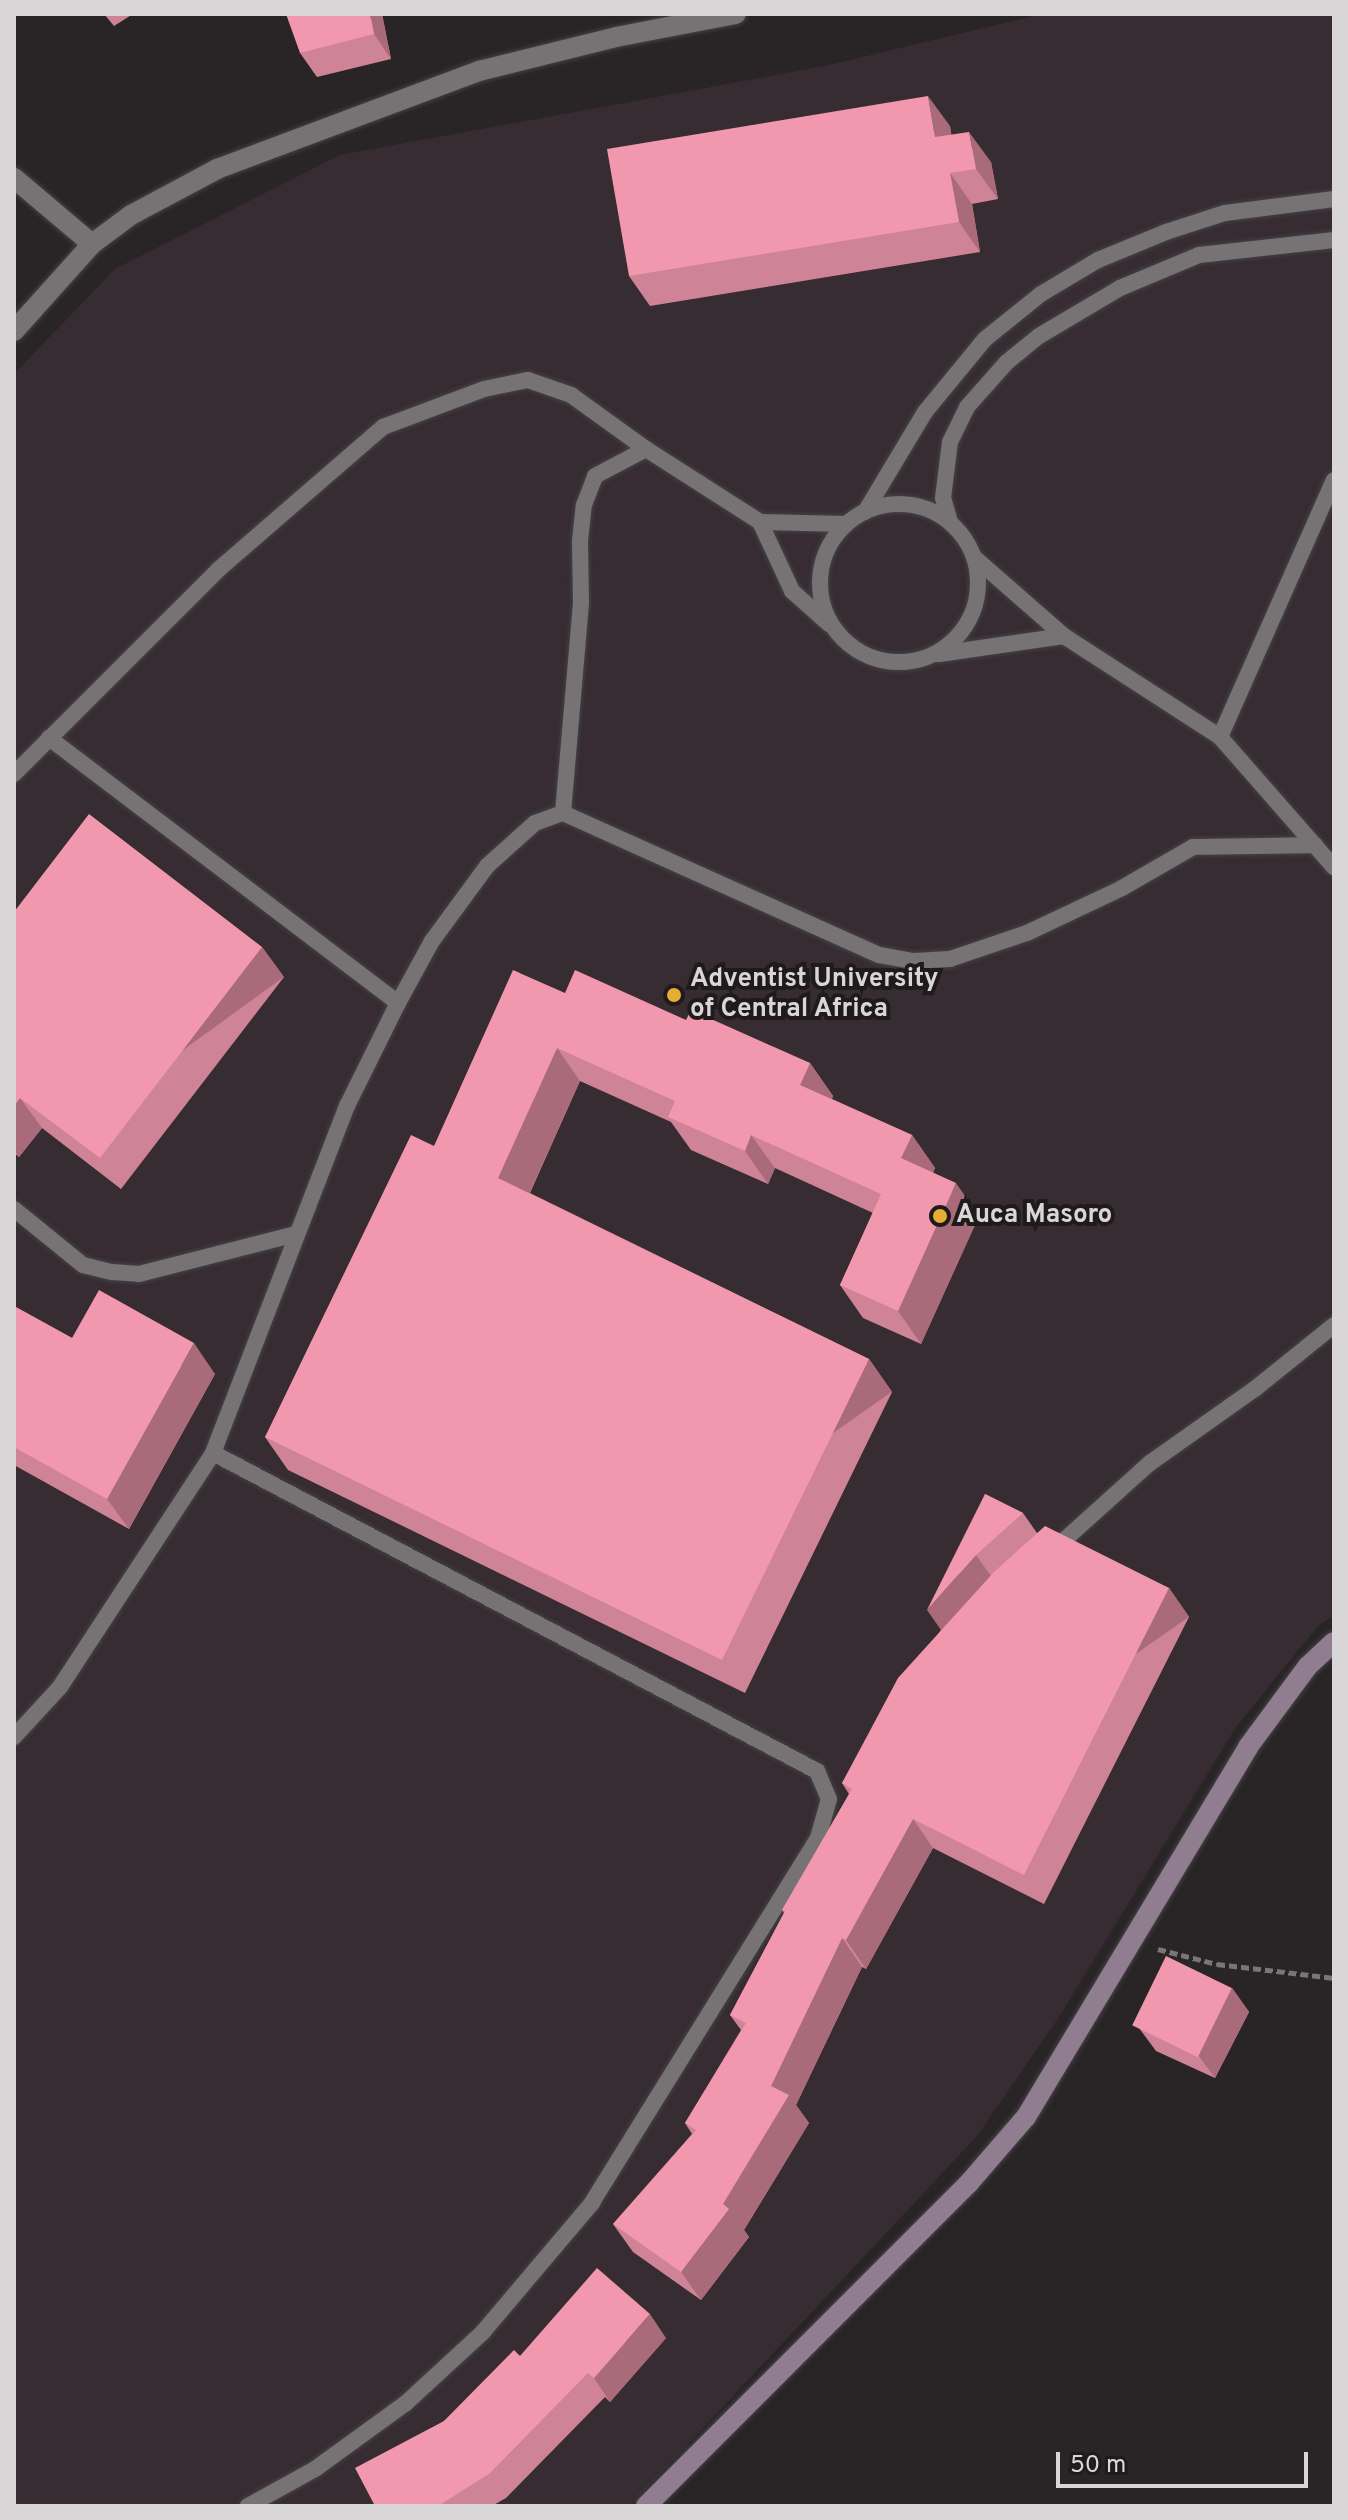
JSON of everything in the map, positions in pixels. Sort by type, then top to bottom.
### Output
[{"type":"street","points":[[14,331],[92,244],[131,215],[217,169],[479,71],[616,37],[736,14]]},
{"type":"street","points":[[14,178],[92,244]]},
{"type":"street","points":[[646,2506],[979,2172],[1026,2117],[1248,1747],[1308,1666],[1334,1642]]},
{"type":"lane","points":[[865,512],[935,399],[985,339],[1041,294],[1098,260],[1166,232],[1225,213],[1334,199]]},
{"type":"lane","points":[[950,522],[943,498],[950,442],[967,407],[1007,362],[1039,336],[1120,288],[1199,255],[1334,240]]},
{"type":"lane","points":[[14,774],[219,569],[383,427],[484,389],[528,380],[571,395],[646,449],[760,522],[846,524]]},
{"type":"lane","points":[[563,813],[581,601],[584,505],[595,476],[646,449]]},
{"type":"lane","points":[[1220,737],[1334,480]]},
{"type":"lane","points":[[833,627],[823,607],[819,584],[822,562],[831,541],[846,524],[865,512],[886,505],[909,504],[931,510],[950,522],[965,539],[976,559],[1064,636],[1220,737],[1334,867]]},
{"type":"lane","points":[[760,522],[792,591],[849,644],[868,656],[913,662],[934,655],[1064,636]]},
{"type":"lane","points":[[934,655],[953,642],[967,625],[977,604],[979,582],[976,559]]},
{"type":"lane","points":[[49,738],[398,1003]]},
{"type":"lane","points":[[14,1737],[60,1687],[213,1453],[347,1106],[398,1003],[432,941],[487,866],[535,823],[563,813],[879,955],[913,961],[950,959],[1027,933],[1122,888],[1193,847],[1315,845]]},
{"type":"lane","points":[[14,1209],[83,1265],[112,1272],[139,1274],[296,1234]]},
{"type":"lane","points":[[1039,1563],[1150,1463],[1256,1388],[1334,1325]]},
{"type":"lane","points":[[213,1453],[817,1771],[833,1794],[818,1838],[592,2203],[483,2332],[406,2403],[315,2469],[248,2506]]},
{"type":"path","points":[[1132,1943],[1217,1964],[1334,1978]]},
{"type":"shaded area","name":"Adventist University of Central Africa","points":[[1042,14],[1334,14],[1334,1615],[1318,1626],[1236,1727],[1059,2017],[977,2136],[630,2506],[14,2506],[14,374],[115,269],[340,155],[825,66]]},
{"type":"building","points":[[286,14],[370,14],[374,34],[300,53]]},
{"type":"building","points":[[928,96],[935,137],[969,132],[976,169],[950,173],[959,222],[629,276],[607,149]]},
{"type":"building","points":[[89,814],[262,947],[100,1158],[20,1098],[14,1106],[14,912]]},
{"type":"building","points":[[513,970],[565,993],[575,970],[686,1020],[691,1010],[810,1063],[800,1085],[912,1135],[901,1158],[956,1183],[898,1311],[840,1285],[881,1194],[751,1135],[745,1151],[668,1117],[675,1101],[557,1048],[498,1178],[869,1359],[722,1660],[265,1437],[411,1135],[434,1146]]},
{"type":"building","points":[[99,1290],[194,1343],[107,1499],[14,1447],[14,1306],[72,1338]]},
{"type":"building","points":[[985,1494],[1023,1513],[976,1555],[927,1610]]},
{"type":"building","points":[[1045,1526],[1169,1588],[1024,1875],[913,1819],[846,1940],[842,1938],[771,2086],[789,2095],[723,2204],[729,2209],[681,2272],[613,2224],[696,2130],[685,2123],[746,2023],[730,2015],[785,1911],[782,1910],[852,1789],[842,1783],[898,1678],[994,1572]]},
{"type":"building","points":[[1166,1956],[1232,1988],[1198,2057],[1132,2025]]},
{"type":"building","points":[[597,2268],[650,2314],[594,2378],[588,2373],[489,2474],[438,2506],[375,2506],[355,2468],[444,2421],[514,2350],[520,2356]]},
{"type":"place","name":"Adventist University of Central Africa","points":[[674,995]]},
{"type":"place","name":"Auca Masoro","points":[[940,1216]]}]
